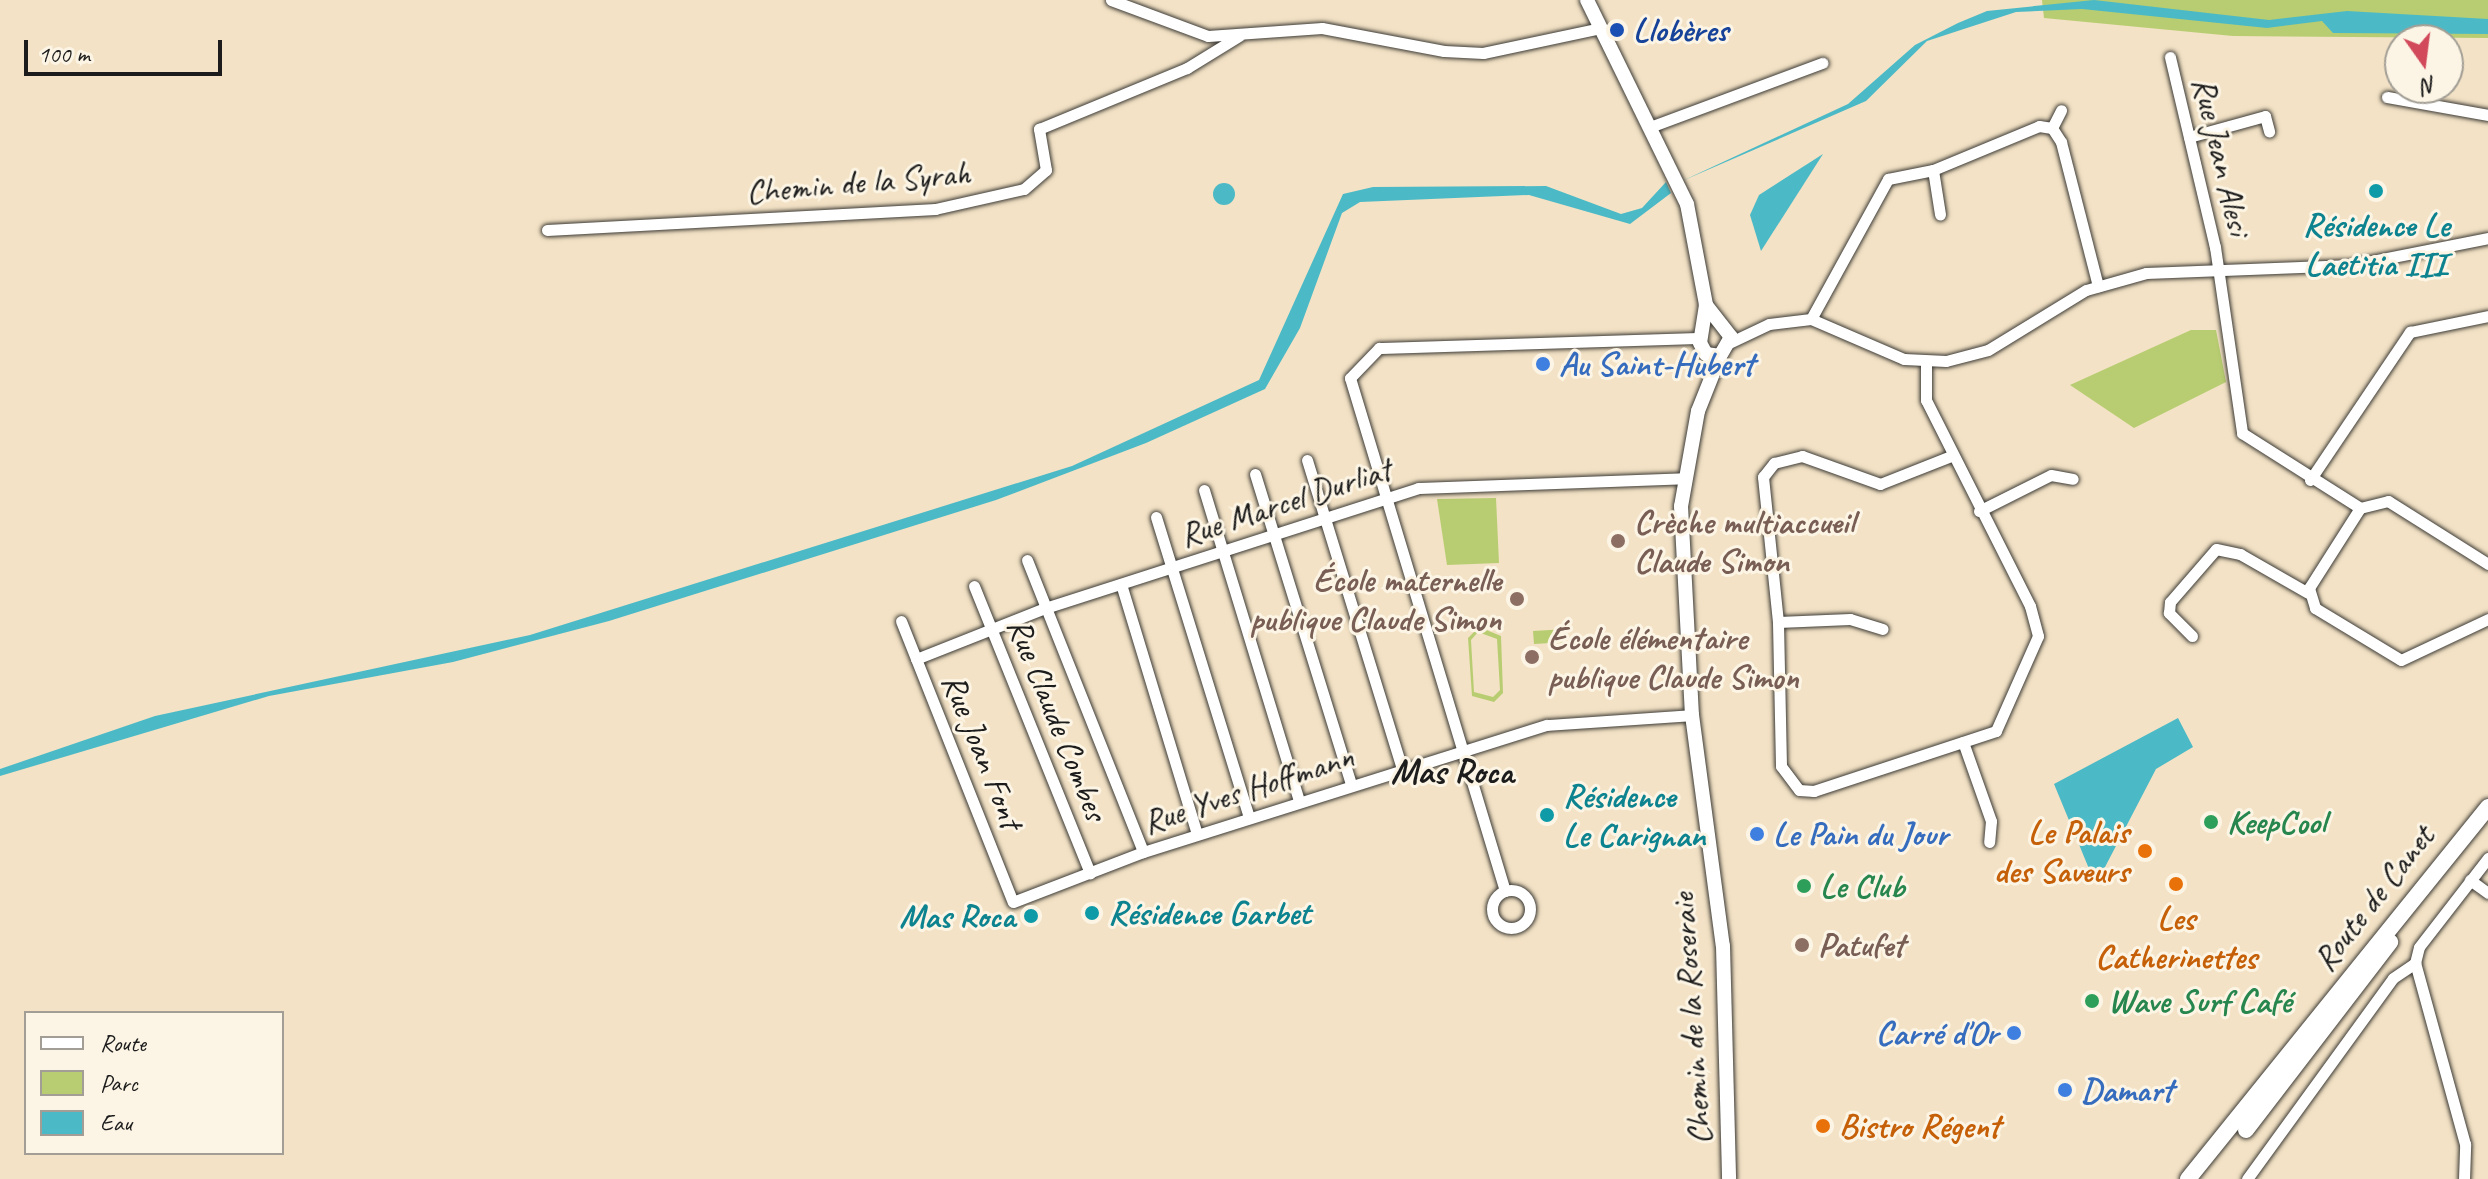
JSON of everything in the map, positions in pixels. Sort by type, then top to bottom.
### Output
[{"type":"main road","name":"Route de Canet","points":[[2193,1177],[2488,807]]},
{"type":"main road","name":"Route de Canet","points":[[2193,1177],[2488,820]]},
{"type":"street","points":[[1111,0],[1178,30],[1239,36],[1322,28],[1483,53],[1601,28]]},
{"type":"street","points":[[1587,0],[1687,204],[1706,305],[1702,334],[1713,355]]},
{"type":"street","name":"Chemin de la Syrah","points":[[547,230],[935,209],[1024,189],[1046,170],[1039,129],[1187,68],[1239,36]]},
{"type":"street","name":"Rue Jean Alesi","points":[[2170,57],[2217,267],[2242,433],[2310,480],[2360,508]]},
{"type":"street","points":[[1650,127],[1822,63]]},
{"type":"street","points":[[2426,104],[2488,115]]},
{"type":"street","points":[[2061,110],[2052,128],[2098,286]]},
{"type":"street","points":[[2189,137],[2265,116],[2269,131]]},
{"type":"street","points":[[1811,319],[1874,192],[1888,179],[1933,170],[2039,126],[2052,128]]},
{"type":"street","points":[[1933,170],[1940,214]]},
{"type":"street","points":[[1505,891],[1350,378],[1379,348],[1749,331],[1811,319],[1926,361],[1988,350],[2098,286],[2217,267],[2352,265],[2488,238]]},
{"type":"street","points":[[1706,305],[1726,332]]},
{"type":"street","points":[[2310,480],[2410,332],[2484,316]]},
{"type":"street","points":[[1713,355],[1726,332]]},
{"type":"street","name":"Chemin de la Roseraie","points":[[1713,355],[1681,506],[1692,715],[1723,946],[1731,1177]]},
{"type":"street","points":[[1926,361],[1926,400],[1951,456],[2039,624],[2003,724],[1963,742],[1814,791],[1799,790],[1781,766],[1778,622],[1759,491],[1774,463],[1818,459],[1880,484],[1951,456]]},
{"type":"street","points":[[1307,460],[1402,769]]},
{"type":"street","points":[[1255,474],[1351,785]]},
{"type":"street","points":[[1979,511],[2051,475],[2073,479]]},
{"type":"street","name":"Rue Marcel Durliat","points":[[916,659],[1045,608],[1385,502],[1418,488],[1686,478]]},
{"type":"street","points":[[1204,490],[1299,800]]},
{"type":"street","points":[[2308,593],[2360,508],[2388,501],[2488,564]]},
{"type":"street","points":[[1156,517],[1249,817]]},
{"type":"street","points":[[2192,636],[2169,613],[2170,602],[2216,549],[2240,554],[2308,593],[2315,608],[2401,660],[2488,619]]},
{"type":"street","points":[[1027,560],[1143,852]]},
{"type":"street","points":[[1121,584],[1197,834]]},
{"type":"street","name":"Rue Claude Combes","points":[[974,586],[1090,873]]},
{"type":"street","points":[[1778,622],[1850,619],[1883,629]]},
{"type":"street","name":"Rue Joan Font","points":[[901,621],[1013,902]]},
{"type":"street","name":"Rue Yves Hoffmann","points":[[1013,902],[1143,852],[1299,800],[1547,725],[1692,715]]},
{"type":"street","points":[[1963,742],[1991,821],[1989,842]]},
{"type":"street","points":[[2247,1179],[2393,978],[2415,963],[2488,858]]},
{"type":"street","points":[[2470,880],[2488,893]]},
{"type":"street","points":[[2415,963],[2465,1144],[2464,1179]]},
{"type":"green space","points":[[2042,0],[2488,0],[2488,38],[2464,38],[2464,24],[2384,24],[2384,37],[2233,36],[2044,18]]},
{"type":"green space","points":[[2191,330],[2216,330],[2226,382],[2134,428],[2070,385]]},
{"type":"green space","points":[[1496,498],[1499,563],[1447,565],[1437,499]]},
{"type":"green space","points":[[1479,627],[1501,636],[1503,693],[1494,702],[1472,696],[1468,638]],"holes":[[[1478,632],[1497,639],[1500,690],[1493,697],[1474,692],[1471,640]]]},
{"type":"green space","points":[[1567,629],[1567,642],[1534,644],[1533,631]]},
{"type":"water","points":[[2094,0],[2269,20],[2347,11],[2488,19],[2488,34],[2464,34],[2464,24],[2384,24],[2384,33],[2333,33],[2322,21],[2267,28],[2082,9],[2016,12],[1927,41],[1866,101],[1682,181],[1848,104],[1915,45],[1987,11]]},
{"type":"water","points":[[1823,154],[1761,251],[1750,215],[1759,195]]},
{"type":"water","points":[[1666,182],[1671,193],[1630,224],[1529,195],[1360,202],[1342,213],[1300,328],[1265,389],[1146,443],[996,500],[609,621],[453,662],[269,696],[0,776],[0,769],[155,716],[530,635],[1072,466],[1259,380],[1343,194],[1373,187],[1546,186],[1621,214],[1642,208]]},
{"type":"water","points":[[1224,183],[1232,186],[1235,194],[1232,202],[1224,205],[1216,202],[1213,194],[1216,186]]},
{"type":"water","points":[[2178,718],[2193,747],[2156,769],[2104,869],[2092,876],[2054,784]]},
{"type":"place","name":"Llobères","points":[[1617,30]]},
{"type":"place","name":"Résidence Le Laetitia III","points":[[2376,191]]},
{"type":"place","name":"Au Saint-Hubert","points":[[1543,364]]},
{"type":"place","name":"Crèche multiaccueil Claude Simon","points":[[1618,541]]},
{"type":"place","name":"École maternelle publique Claude Simon","points":[[1517,599]]},
{"type":"place","name":"École élémentaire publique Claude Simon","points":[[1532,657]]},
{"type":"place","name":"Résidence Le Carignan","points":[[1547,815]]},
{"type":"place","name":"KeepCool","points":[[2211,822]]},
{"type":"place","name":"Le Pain du Jour","points":[[1757,834]]},
{"type":"place","name":"Le Palais des Saveurs","points":[[2145,851]]},
{"type":"place","name":"Les Catherinettes","points":[[2176,884]]},
{"type":"place","name":"Le Club","points":[[1804,886]]},
{"type":"place","name":"Résidence Garbet","points":[[1092,913]]},
{"type":"place","name":"Mas Roca","points":[[1031,916]]},
{"type":"place","name":"Patufet","points":[[1802,945]]},
{"type":"place","name":"Wave Surf Café","points":[[2092,1001]]},
{"type":"place","name":"Carré d'Or","points":[[2014,1033]]},
{"type":"place","name":"Damart","points":[[2065,1090]]},
{"type":"place","name":"Bistro Régent","points":[[1823,1126]]},
{"type":"district","name":"Mas Roca","points":[[1452,772]]}]
